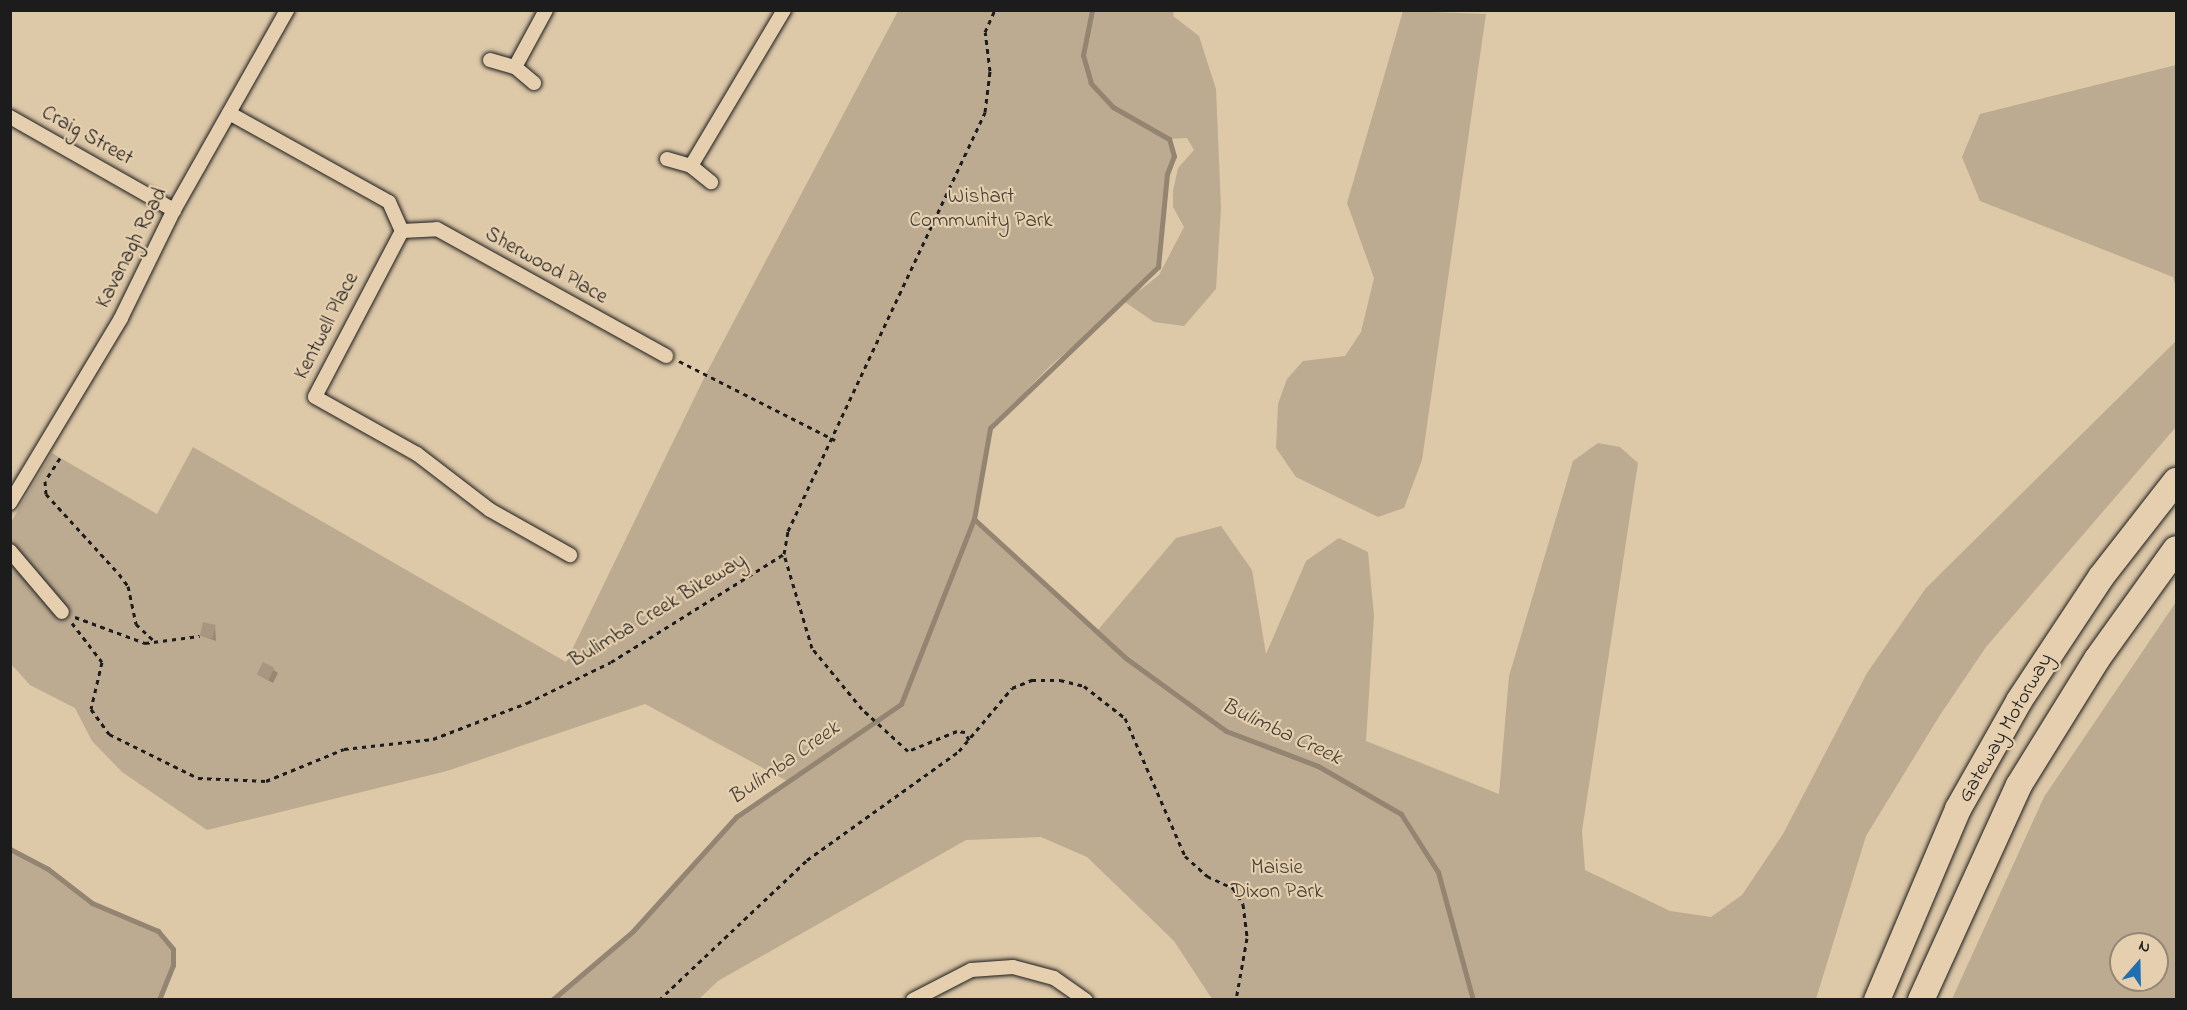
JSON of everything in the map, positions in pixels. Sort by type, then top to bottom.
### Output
[{"type":"highway","name":"Gateway Motorway","points":[[1877,999],[1958,809],[2013,711],[2101,577],[2176,481]]},
{"type":"highway","name":"Gateway Motorway","points":[[1921,999],[2025,776],[2091,667],[2176,549]]},
{"type":"street","name":"Kavanagh Road","points":[[10,502],[121,318],[174,210],[287,10]]},
{"type":"street","points":[[515,67],[546,10]]},
{"type":"street","points":[[692,166],[784,10]]},
{"type":"street","points":[[490,60],[515,67],[534,83]]},
{"type":"street","points":[[229,113],[389,202],[402,231]]},
{"type":"street","name":"Craig Street","points":[[10,117],[174,210]]},
{"type":"street","points":[[667,159],[692,166],[711,182]]},
{"type":"street","name":"Sherwood Place","points":[[402,231],[437,229],[666,356]]},
{"type":"street","name":"Kentwell Place","points":[[402,231],[315,397],[417,454],[490,510],[570,555]]},
{"type":"street","points":[[10,551],[62,612]]},
{"type":"street","points":[[913,999],[971,970],[1013,967],[1054,978],[1086,999]]},
{"type":"path","points":[[969,740],[965,732],[957,731],[921,749],[900,747],[862,709],[812,648],[784,554],[788,531],[835,440],[985,112],[990,70],[986,32],[995,10]]},
{"type":"path","points":[[666,356],[835,440]]},
{"type":"path","points":[[60,458],[45,481],[46,494],[123,580],[136,624],[155,642]]},
{"type":"path","name":"Bulimba Creek Bikeway","points":[[62,612],[102,662],[90,696],[97,722],[182,771],[242,784],[266,781],[344,749],[465,730],[611,662],[784,554]]},
{"type":"path","points":[[62,612],[138,642],[200,636]]},
{"type":"path","points":[[658,999],[807,860],[925,780],[969,740],[1012,688],[1032,680],[1084,686],[1125,718],[1185,856],[1207,876],[1233,888],[1243,904],[1247,938],[1236,999]]},
{"type":"green space","points":[[898,11],[1174,11],[1173,16],[1199,36],[1216,89],[1221,208],[1216,289],[1184,326],[1154,322],[1125,302],[1050,366],[990,428],[974,519],[1097,631],[1176,538],[1221,526],[1252,570],[1266,654],[1306,561],[1339,538],[1368,552],[1374,616],[1366,741],[1499,794],[1509,676],[1573,461],[1598,443],[1620,447],[1638,463],[1582,831],[1585,870],[1670,911],[1711,917],[1742,895],[1783,834],[1867,673],[1926,588],[2176,341],[2176,427],[1986,647],[1940,715],[1866,836],[1816,999],[1212,999],[1174,941],[1087,857],[1041,837],[966,840],[718,981],[699,999],[552,999],[633,931],[736,817],[789,782],[645,704],[447,771],[207,830],[122,772],[92,741],[75,708],[30,685],[11,664],[11,522],[52,453],[157,514],[193,447],[566,662],[707,372]],"holes":[[[1187,138],[1194,150],[1178,168],[1173,191],[1173,207],[1184,227],[1159,275],[1139,291],[1158,267],[1167,174],[1174,156],[1170,139]]]},
{"type":"green space","points":[[1403,11],[1486,14],[1422,460],[1404,508],[1378,517],[1296,477],[1276,448],[1278,404],[1287,379],[1303,361],[1345,356],[1361,332],[1374,278],[1347,203]]},
{"type":"green space","points":[[2176,65],[2176,288],[2173,277],[1980,201],[1962,157],[1980,114]]},
{"type":"green space","points":[[2176,602],[2176,999],[1952,999],[2044,797]]},
{"type":"green space","points":[[11,849],[48,869],[92,903],[158,931],[173,949],[173,965],[159,999],[11,999]]},
{"type":"building","points":[[203,622],[216,625],[213,639],[200,636]]},
{"type":"building","points":[[263,662],[275,668],[268,680],[257,674]]},
{"type":"waterway","name":"Bulimba Creek","points":[[552,1000],[633,931],[736,817],[901,704],[974,519],[990,428],[1158,267],[1167,174],[1174,156],[1169,139],[1113,107],[1091,83],[1083,55],[1092,10]]},
{"type":"waterway","name":"Bulimba Creek","points":[[974,519],[1127,659],[1226,731],[1318,766],[1401,814],[1438,872],[1473,1000]]},
{"type":"waterway","name":"Bulimba Creek","points":[[10,849],[48,869],[92,903],[158,931],[173,949],[173,965],[159,1000]]},
{"type":"park label","name":"Wishart Community Park","points":[[981,209]]},
{"type":"park label","name":"Maisie Dixon Park","points":[[1277,880]]}]
